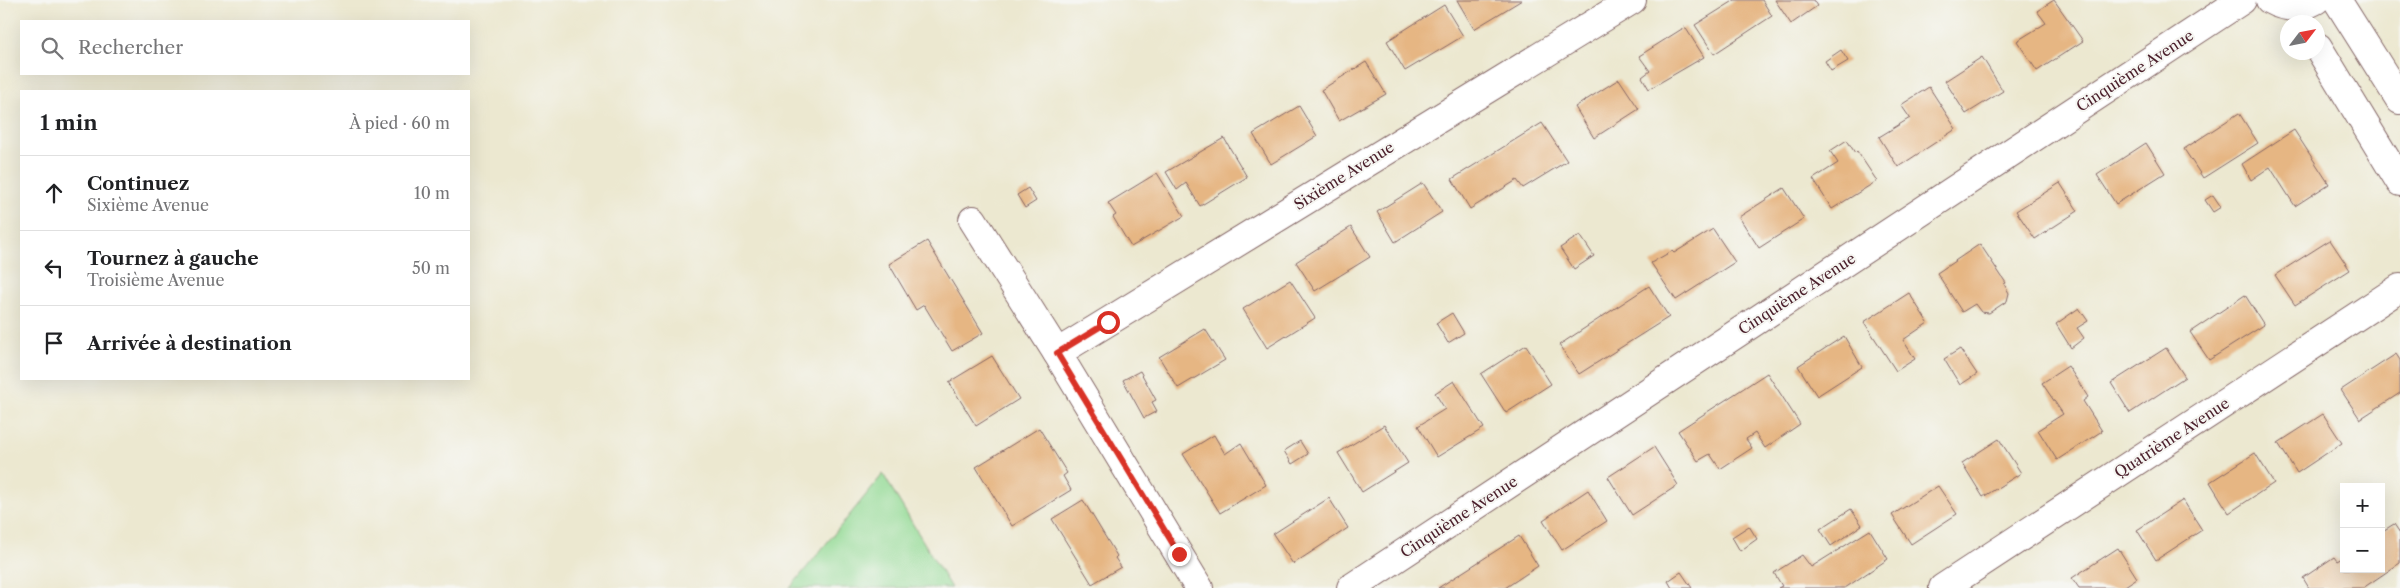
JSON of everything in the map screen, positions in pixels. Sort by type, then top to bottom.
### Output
[{"type":"street","name":"Sixième Avenue","points":[[1057,353],[1632,0]]},
{"type":"street","name":"Cinquième Avenue","points":[[1351,588],[2242,0]]},
{"type":"street","points":[[2337,0],[2400,100]]},
{"type":"street","points":[[2325,59],[2400,182]]},
{"type":"street","points":[[973,220],[1057,353],[1199,588]]},
{"type":"street","name":"Quatrième Avenue","points":[[1943,588],[2400,288]]},
{"type":"green space","points":[[883,474],[951,588],[790,588]]},
{"type":"building","points":[[1457,0],[1522,0],[1474,29]]},
{"type":"building","points":[[1735,0],[1762,0],[1772,16],[1714,54],[1695,25]]},
{"type":"building","points":[[1775,0],[1813,0],[1817,6],[1791,24]]},
{"type":"building","points":[[2054,0],[2083,41],[2037,71],[2017,41],[2046,23],[2037,11]]},
{"type":"building","points":[[1444,5],[1463,36],[1405,71],[1387,41]]},
{"type":"building","points":[[1685,27],[1704,57],[1649,89],[1642,77],[1650,71],[1639,56]]},
{"type":"building","points":[[1841,50],[1848,61],[1831,71],[1825,61]]},
{"type":"building","points":[[1982,57],[2003,91],[1966,114],[1945,81]]},
{"type":"building","points":[[1366,62],[1386,94],[1339,121],[1321,90]]},
{"type":"building","points":[[1619,79],[1639,109],[1594,138],[1575,107]]},
{"type":"building","points":[[1929,87],[1956,129],[1898,167],[1879,137],[1910,118],[1901,105]]},
{"type":"building","points":[[1299,106],[1317,136],[1271,164],[1253,134]]},
{"type":"building","points":[[2239,113],[2258,143],[2203,178],[2184,149]]},
{"type":"building","points":[[1542,123],[1567,161],[1523,188],[1517,180],[1470,209],[1452,179]]},
{"type":"building","points":[[2294,130],[2329,184],[2295,206],[2270,167],[2251,180],[2242,164]]},
{"type":"building","points":[[1224,138],[1247,177],[1200,206],[1186,183],[1177,190],[1166,172]]},
{"type":"building","points":[[1847,140],[1855,153],[1857,151],[1877,181],[1832,209],[1813,179],[1838,163],[1830,151]]},
{"type":"building","points":[[2146,143],[2165,173],[2116,204],[2097,175]]},
{"type":"building","points":[[1157,173],[1184,216],[1131,247],[1113,217],[1116,215],[1108,203]]},
{"type":"building","points":[[1423,183],[1442,212],[1395,242],[1377,212]]},
{"type":"building","points":[[2060,183],[2078,211],[2035,239],[2016,211]]},
{"type":"building","points":[[1028,188],[1036,201],[1025,208],[1017,195]]},
{"type":"building","points":[[1784,188],[1804,219],[1759,248],[1739,217]]},
{"type":"building","points":[[2213,195],[2221,207],[2213,212],[2205,200]]},
{"type":"building","points":[[1351,227],[1370,257],[1315,291],[1296,262]]},
{"type":"building","points":[[1713,229],[1735,262],[1676,300],[1651,263],[1672,251],[1674,253]]},
{"type":"building","points":[[1580,235],[1594,256],[1574,269],[1560,248]]},
{"type":"building","points":[[2330,240],[2350,270],[2295,305],[2275,275]]},
{"type":"building","points":[[927,241],[983,333],[952,351],[924,305],[916,310],[889,264]]},
{"type":"building","points":[[1980,244],[2006,283],[2004,284],[2009,293],[2007,301],[1989,313],[1981,312],[1975,304],[1962,312],[1937,273]]},
{"type":"building","points":[[1290,280],[1315,318],[1267,348],[1243,309]]},
{"type":"building","points":[[1649,286],[1669,317],[1579,374],[1559,345]]},
{"type":"building","points":[[1909,293],[1928,323],[1903,340],[1915,359],[1896,371],[1864,322]]},
{"type":"building","points":[[2245,295],[2264,325],[2209,360],[2190,332]]},
{"type":"building","points":[[2079,308],[2088,321],[2077,328],[2084,338],[2071,348],[2056,324]]},
{"type":"building","points":[[1452,313],[1464,333],[1448,343],[1436,323]]},
{"type":"building","points":[[1205,329],[1225,360],[1178,388],[1159,357]]},
{"type":"building","points":[[1844,336],[1862,367],[1817,396],[1798,366]]},
{"type":"building","points":[[1526,345],[1551,384],[1506,413],[1481,374]]},
{"type":"building","points":[[2166,348],[2185,377],[2130,413],[2111,383]]},
{"type":"building","points":[[1960,349],[1977,374],[1960,385],[1944,359]]},
{"type":"building","points":[[2396,354],[2400,360],[2400,393],[2360,419],[2341,390]]},
{"type":"building","points":[[992,356],[1019,399],[976,426],[949,382]]},
{"type":"building","points":[[2068,366],[2088,397],[2083,401],[2102,431],[2057,460],[2038,430],[2063,414],[2042,383]]},
{"type":"building","points":[[1140,371],[1156,400],[1152,402],[1157,411],[1144,418],[1123,380]]},
{"type":"building","points":[[1767,373],[1800,424],[1765,448],[1755,433],[1746,439],[1752,448],[1720,469],[1710,454],[1698,461],[1678,431]]},
{"type":"building","points":[[1454,381],[1484,428],[1437,457],[1418,426],[1445,409],[1435,393]]},
{"type":"building","points":[[2323,414],[2342,443],[2297,473],[2278,443]]},
{"type":"building","points":[[1384,425],[1408,463],[1362,492],[1338,453]]},
{"type":"building","points":[[1039,428],[1067,473],[1063,476],[1071,490],[1012,526],[976,467]]},
{"type":"building","points":[[1214,435],[1225,454],[1241,443],[1266,485],[1220,513],[1183,454]]},
{"type":"building","points":[[1999,439],[2021,473],[1983,497],[1962,463]]},
{"type":"building","points":[[1300,441],[1308,454],[1292,464],[1284,451]]},
{"type":"building","points":[[1654,447],[1678,485],[1632,515],[1608,477]]},
{"type":"building","points":[[2255,453],[2274,483],[2229,513],[2210,482]]},
{"type":"building","points":[[1938,486],[1957,514],[1911,544],[1892,515]]},
{"type":"building","points":[[1588,490],[1607,521],[1562,550],[1543,520]]},
{"type":"building","points":[[1329,498],[1348,528],[1293,564],[1273,534]]},
{"type":"building","points":[[1083,500],[1117,556],[1115,558],[1121,567],[1092,584],[1052,519]]},
{"type":"building","points":[[2183,500],[2202,530],[2156,560],[2137,530]]},
{"type":"building","points":[[1851,509],[1862,525],[1831,546],[1820,529]]},
{"type":"building","points":[[2394,524],[2400,533],[2400,563],[2363,588],[2309,588],[2303,578],[2334,557],[2337,561],[2340,559],[2340,573],[2385,573],[2385,530]]},
{"type":"building","points":[[1749,526],[1757,539],[1740,551],[1732,537]]},
{"type":"building","points":[[1870,530],[1888,559],[1845,588],[1778,588],[1782,586],[1774,573],[1802,555],[1811,567]]},
{"type":"building","points":[[1519,536],[1538,566],[1505,588],[1438,588]]},
{"type":"building","points":[[2118,548],[2137,578],[2122,588],[2079,588],[2072,578]]},
{"type":"building","points":[[1681,572],[1692,588],[1672,588],[1668,581]]},
{"type":"route","points":[[1108,322],[1057,353],[1179,554]]}]
